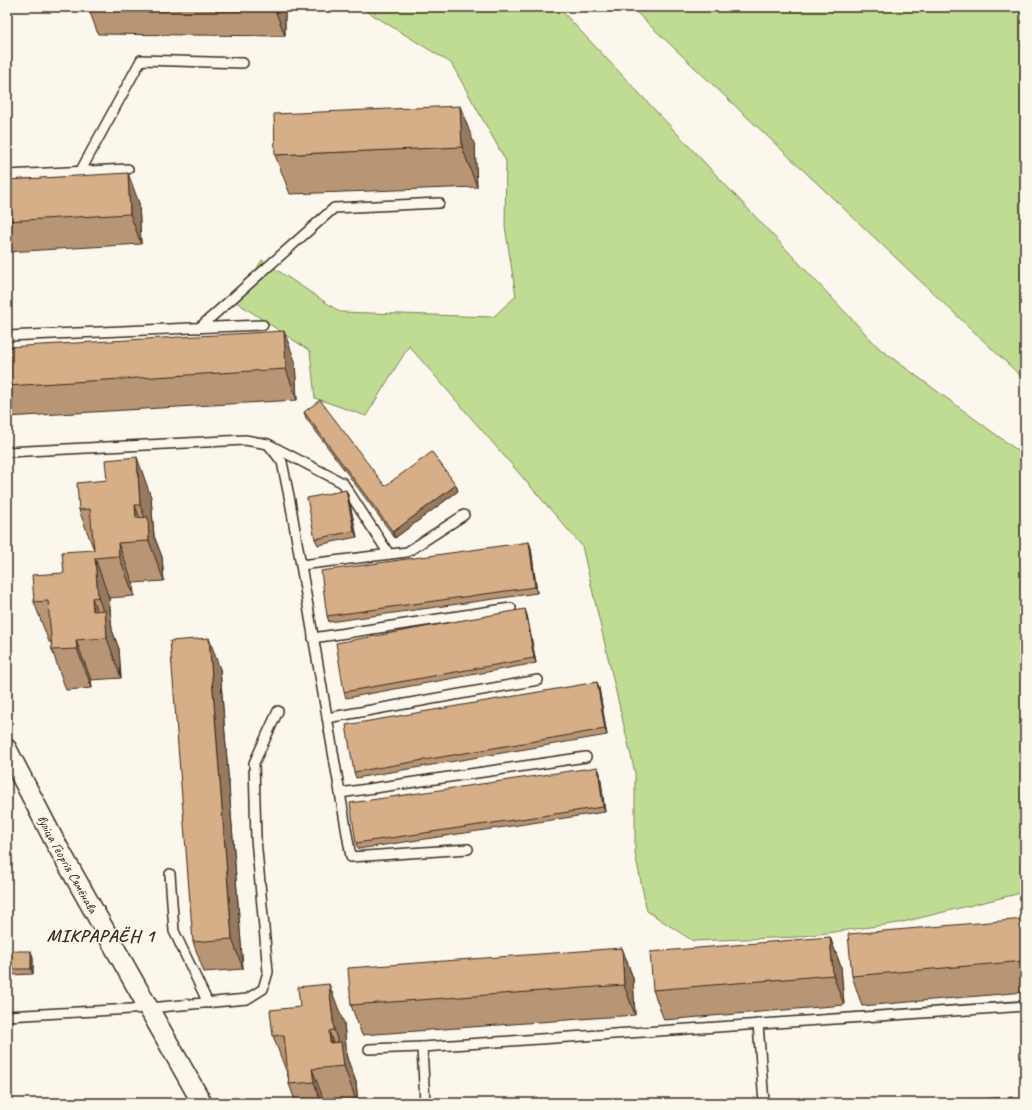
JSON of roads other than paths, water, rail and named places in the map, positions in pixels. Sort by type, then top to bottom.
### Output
[{"type":"street","name":"вуліца Георгія Сямёнава","points":[[7,749],[58,846],[202,1103]]},
{"type":"lane","points":[[80,172],[141,60],[243,63]]},
{"type":"lane","points":[[7,175],[128,169]]},
{"type":"lane","points":[[198,328],[334,208],[439,203]]},
{"type":"lane","points":[[7,336],[263,326]]},
{"type":"lane","points":[[7,452],[245,440],[268,444],[343,483],[389,554]]},
{"type":"lane","points":[[268,444],[282,462],[351,857],[468,849]]},
{"type":"lane","points":[[301,565],[406,552],[464,515]]},
{"type":"lane","points":[[313,638],[512,608]]},
{"type":"lane","points":[[327,718],[538,680]]},
{"type":"lane","points":[[7,1016],[149,1008],[247,999],[263,989],[268,972],[256,839],[254,763],[278,711]]},
{"type":"lane","points":[[340,793],[586,757]]},
{"type":"lane","points":[[170,874],[174,931],[208,1003]]},
{"type":"lane","points":[[369,1049],[422,1047],[1025,1006]]},
{"type":"lane","points":[[758,1024],[764,1103]]},
{"type":"lane","points":[[422,1047],[425,1103]]},
{"type":"district","name":"МІКРАРАЁН 1","points":[[101,936]]}]
